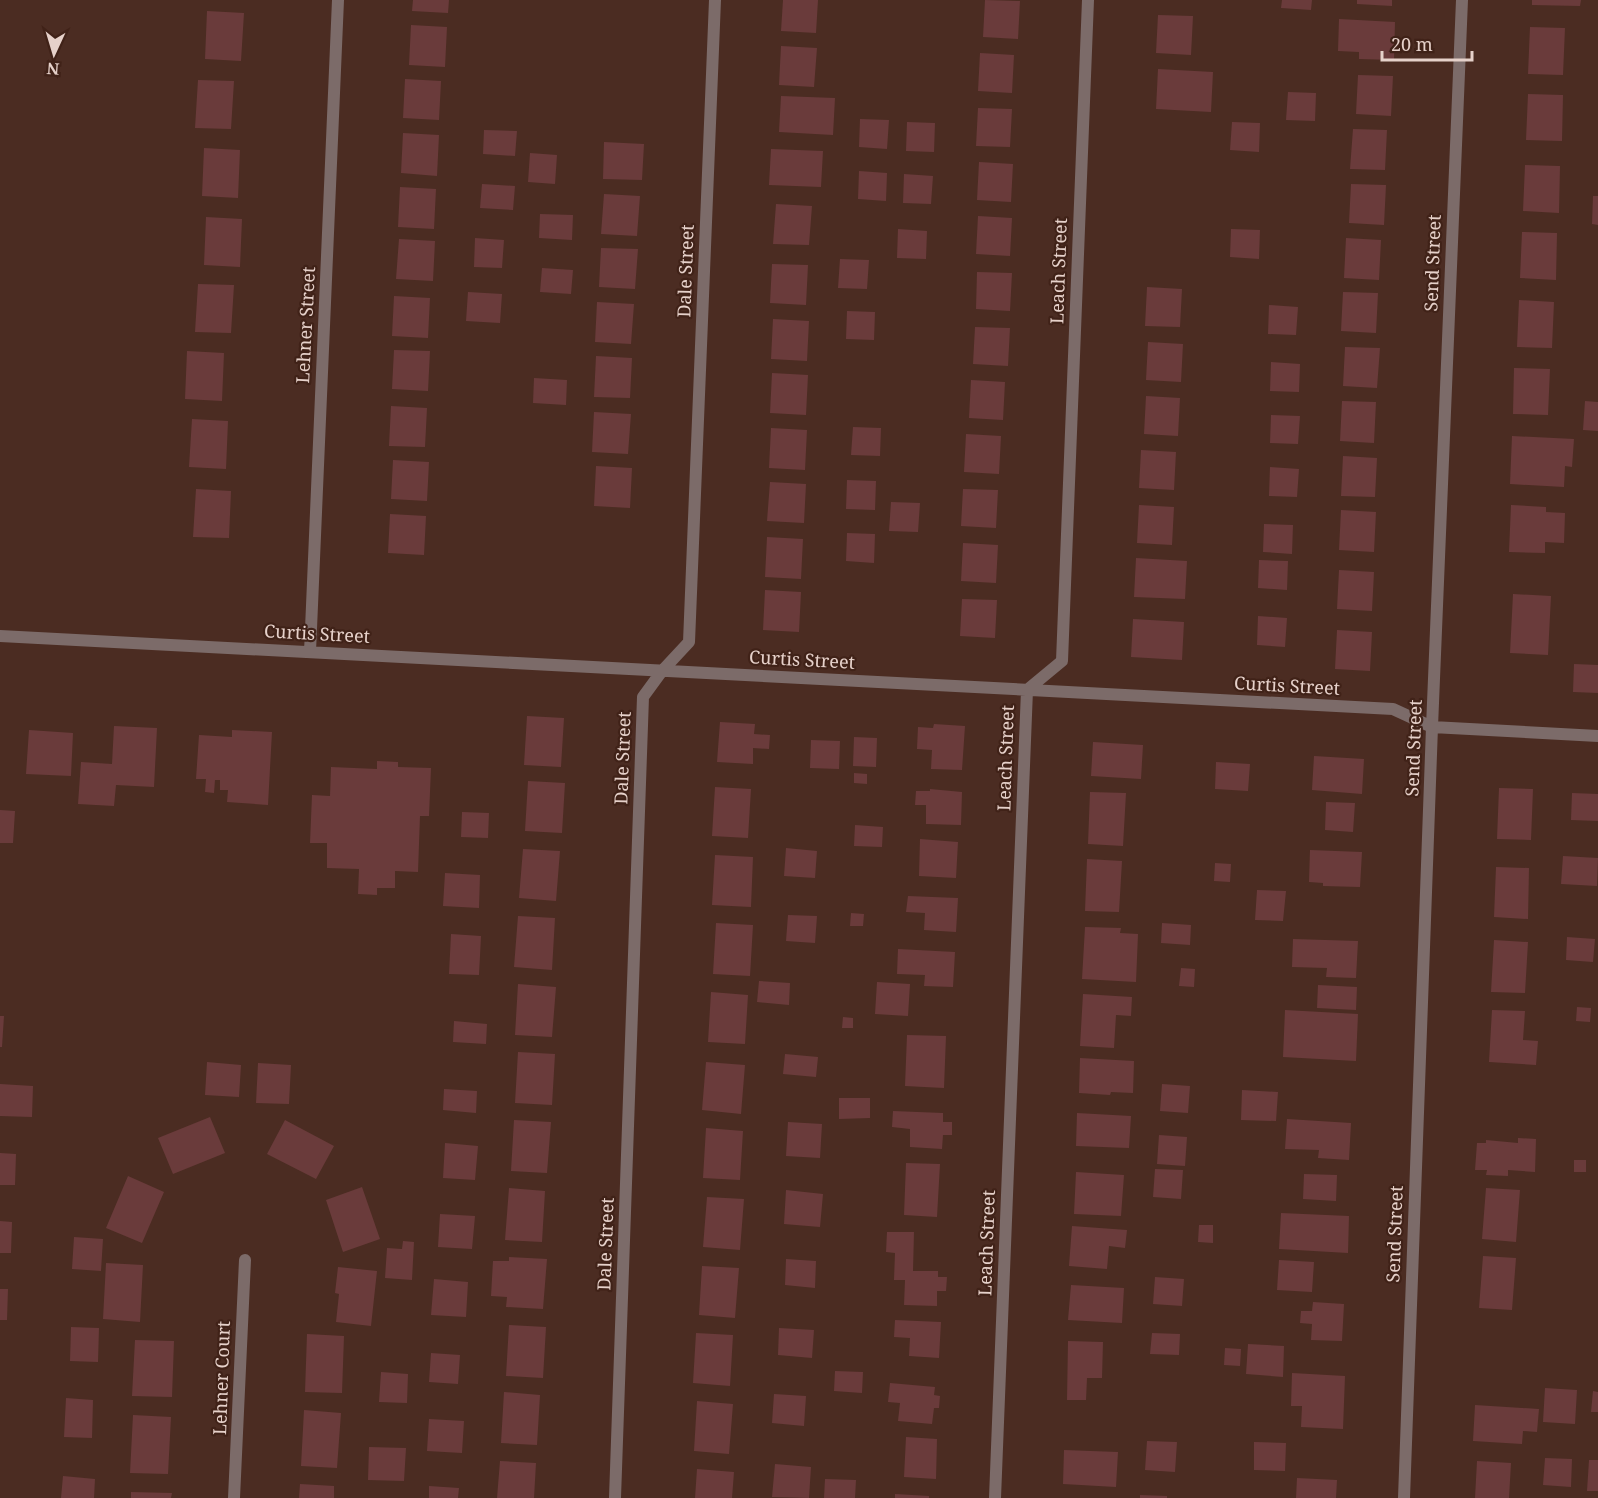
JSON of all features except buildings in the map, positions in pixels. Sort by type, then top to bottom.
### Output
[{"type":"street","name":"Lehner Street","points":[[310,652],[338,0]]},
{"type":"street","name":"Dale Street","points":[[615,1498],[643,697],[662,671],[689,642],[715,0]]},
{"type":"street","name":"Leach Street","points":[[995,1498],[1027,690],[1062,661],[1088,0]]},
{"type":"street","name":"Send Street","points":[[1404,1498],[1432,727],[1462,0]]},
{"type":"street","name":"Curtis Street","points":[[0,636],[1393,709],[1432,727],[1598,736]]},
{"type":"street","name":"Lehner Court","points":[[234,1498],[245,1260]]}]
